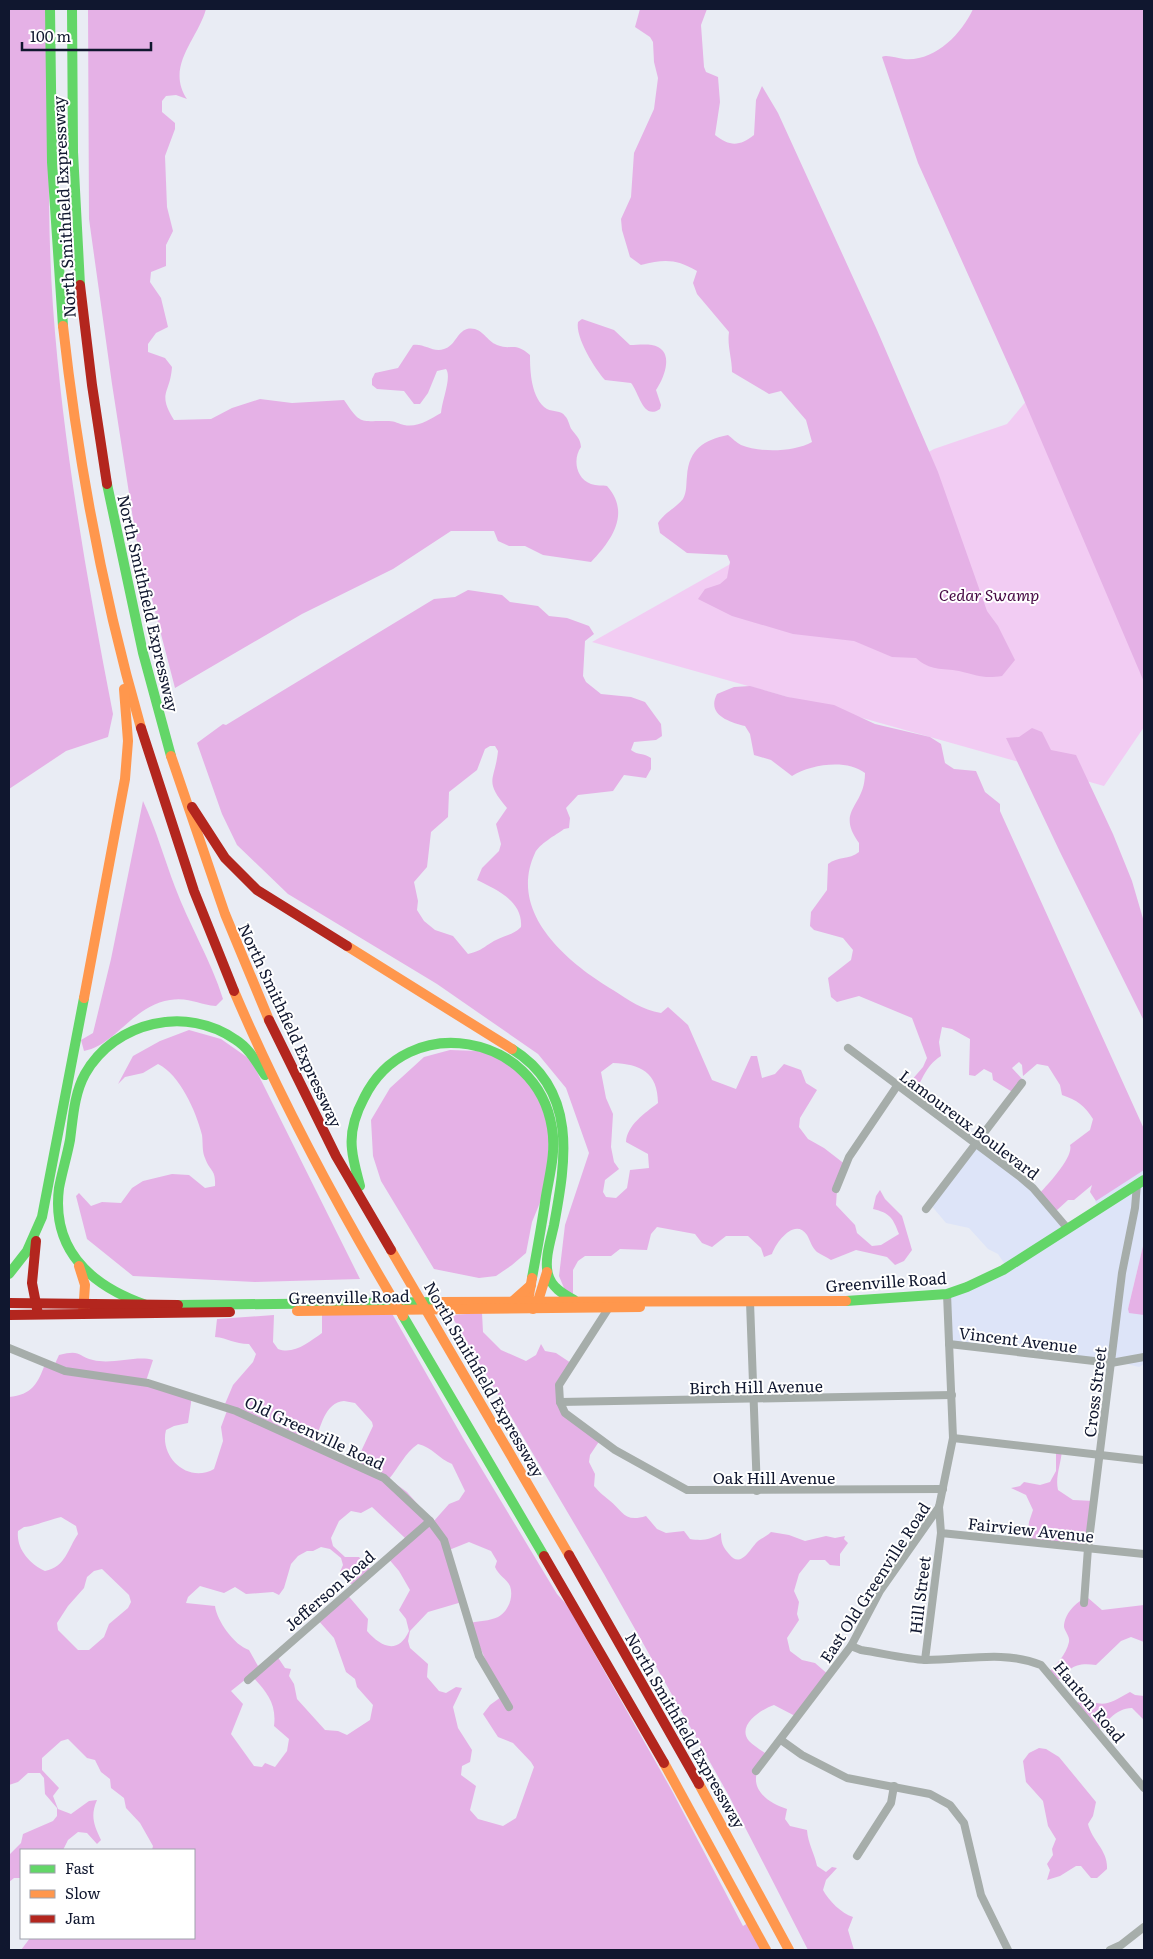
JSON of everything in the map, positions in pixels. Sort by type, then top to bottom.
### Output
[{"type":"main road","name":"North Smithfield Expressway","points":[[50,9],[52,187],[64,345],[75,426],[93,530],[121,656],[152,763],[198,898],[226,969],[290,1113],[328,1189],[562,1585],[675,1781],[766,1950]]},
{"type":"main road","name":"North Smithfield Expressway","points":[[72,9],[72,92],[77,238],[81,293],[98,427],[113,523],[148,676],[195,834],[218,898],[260,1000],[332,1148],[376,1224],[411,1279],[714,1808],[789,1950]]},
{"type":"main road","points":[[38,1314],[32,1283],[36,1238],[53,1167],[125,779],[128,742],[121,656]]},
{"type":"main road","points":[[184,794],[226,858],[257,890],[522,1055],[542,1075],[558,1102],[564,1121],[566,1139],[565,1158],[547,1272],[533,1304]]},
{"type":"main road","points":[[83,1313],[85,1285],[69,1246],[59,1214],[61,1180],[73,1116],[86,1072],[93,1061],[115,1040],[137,1027],[162,1021],[182,1020],[211,1026],[233,1037],[252,1056],[290,1113]]},
{"type":"main road","points":[[376,1224],[359,1182],[352,1155],[352,1128],[361,1097],[380,1071],[414,1050],[445,1042],[482,1046],[511,1060],[539,1090],[553,1124],[554,1152],[531,1284],[533,1304]]},
{"type":"main road","name":"Greenville Road","points":[[9,1315],[533,1304],[574,1300],[690,1302],[844,1301],[947,1294],[967,1288],[1003,1270],[1141,1182]]},
{"type":"main road","points":[[9,1274],[36,1238]]},
{"type":"main road","points":[[76,1261],[92,1278],[110,1291],[146,1305]]},
{"type":"main road","points":[[547,1272],[554,1286],[561,1294],[574,1300]]},
{"type":"main road","points":[[513,1301],[522,1295],[531,1284]]},
{"type":"main road","name":"Greenville Road","points":[[9,1303],[83,1302],[146,1305],[513,1301],[608,1309],[690,1302]]},
{"type":"street","name":"Lamoureux Boulevard","points":[[848,1048],[1033,1188],[1068,1229]]},
{"type":"street","points":[[926,1209],[1022,1083]]},
{"type":"street","points":[[836,1189],[849,1157],[897,1086]]},
{"type":"street","name":"Cross Street","points":[[1084,1603],[1088,1548],[1122,1273],[1141,1182]]},
{"type":"street","name":"East Old Greenville Road","points":[[756,1771],[852,1646],[880,1591],[939,1507],[953,1438],[947,1294]]},
{"type":"street","points":[[750,1302],[757,1491]]},
{"type":"street","points":[[560,1402],[558,1389],[562,1379],[608,1309]]},
{"type":"street","name":"Vincent Avenue","points":[[949,1344],[1111,1362],[1144,1357]]},
{"type":"street","name":"Old Greenville Road","points":[[9,1348],[65,1371],[148,1383],[236,1411],[384,1478],[430,1521],[444,1540],[479,1656],[509,1707]]},
{"type":"street","name":"Birch Hill Avenue","points":[[560,1402],[952,1395]]},
{"type":"street","name":"Oak Hill Avenue","points":[[560,1402],[565,1413],[572,1420],[615,1450],[687,1490],[943,1489]]},
{"type":"street","points":[[953,1438],[1144,1460]]},
{"type":"street","points":[[939,1507],[941,1533]]},
{"type":"street","name":"Jefferson Road","points":[[248,1680],[430,1521]]},
{"type":"street","name":"Fairview Avenue","points":[[941,1533],[1144,1554]]},
{"type":"street","name":"Hill Street","points":[[925,1660],[941,1533]]},
{"type":"street","name":"Hanton Road","points":[[852,1646],[861,1650],[925,1660],[986,1655],[1032,1661],[1041,1665],[1144,1788]]},
{"type":"street","points":[[781,1740],[802,1755],[847,1778],[930,1794],[950,1805],[964,1823],[981,1895],[1008,1950]]},
{"type":"street","points":[[857,1856],[891,1803],[894,1786]]},
{"type":"street","points":[[1110,1950],[1122,1945],[1144,1927]]},
{"type":"shaded area","points":[[9,9],[50,9],[50,233],[57,359],[77,512],[113,714],[108,737],[66,751],[9,789]]},
{"type":"shaded area","points":[[88,9],[206,9],[181,64],[181,87],[187,99],[176,95],[166,96],[162,101],[162,112],[175,123],[175,129],[165,156],[167,207],[173,231],[166,245],[166,266],[151,272],[150,282],[161,298],[168,327],[156,333],[148,344],[148,352],[165,358],[172,367],[165,398],[174,420],[211,419],[232,408],[260,399],[292,403],[344,400],[355,415],[363,420],[391,421],[409,426],[419,424],[441,413],[448,377],[446,369],[437,371],[428,393],[420,404],[414,404],[404,391],[377,389],[372,385],[375,373],[398,368],[413,345],[440,350],[451,345],[467,329],[476,330],[497,345],[520,348],[530,355],[532,384],[538,399],[547,409],[563,414],[580,442],[581,447],[576,462],[579,473],[591,484],[607,486],[614,496],[618,506],[616,526],[606,545],[591,562],[543,555],[525,546],[509,546],[498,541],[494,531],[451,531],[393,569],[302,614],[175,688],[136,538],[89,219]]},
{"type":"shaded area","points":[[640,9],[707,9],[701,25],[704,67],[706,72],[718,77],[720,102],[715,135],[720,139],[735,144],[754,135],[756,100],[762,86],[778,113],[877,330],[938,472],[987,611],[998,626],[1015,660],[1002,676],[985,677],[936,668],[926,665],[916,658],[892,657],[854,641],[793,634],[732,616],[698,599],[705,589],[720,584],[727,578],[730,562],[727,555],[687,553],[660,533],[658,523],[683,499],[691,459],[699,447],[705,443],[728,435],[739,444],[749,448],[767,450],[796,448],[812,442],[806,420],[781,391],[769,394],[732,372],[729,332],[697,294],[693,283],[697,271],[683,264],[670,261],[641,265],[630,257],[622,230],[621,219],[631,197],[634,153],[654,109],[658,78],[654,62],[653,42],[650,37],[635,27]]},
{"type":"shaded area","points":[[973,9],[1144,9],[1144,682],[1018,386],[918,163],[882,57],[915,59],[936,51],[954,37]]},
{"type":"shaded area","points":[[582,319],[614,330],[630,345],[652,345],[663,351],[666,368],[656,390],[661,405],[660,409],[654,412],[645,408],[631,383],[605,380],[591,361],[583,344],[578,328],[578,322]]},
{"type":"shaded area","points":[[468,590],[502,595],[510,602],[538,606],[549,616],[567,618],[589,626],[594,634],[585,641],[583,676],[586,682],[601,694],[631,697],[645,702],[661,724],[662,736],[656,740],[634,742],[631,750],[651,758],[651,769],[646,778],[624,775],[613,791],[578,795],[566,808],[570,818],[569,828],[564,829],[548,840],[535,853],[528,875],[529,896],[536,916],[547,934],[561,951],[578,966],[630,1001],[648,1010],[661,1013],[668,1007],[688,1025],[712,1080],[736,1089],[751,1056],[757,1056],[762,1078],[775,1074],[784,1064],[801,1070],[806,1083],[817,1090],[800,1118],[799,1127],[808,1139],[824,1148],[846,1165],[837,1189],[836,1205],[855,1225],[857,1233],[872,1246],[881,1245],[899,1234],[895,1224],[887,1214],[873,1209],[876,1196],[880,1190],[885,1199],[902,1216],[912,1250],[904,1261],[895,1265],[887,1257],[856,1250],[831,1260],[817,1252],[807,1235],[802,1230],[797,1229],[786,1233],[777,1243],[772,1254],[764,1257],[761,1248],[748,1236],[726,1236],[712,1247],[702,1243],[695,1234],[657,1227],[651,1234],[647,1250],[620,1249],[611,1256],[585,1256],[578,1261],[573,1270],[573,1298],[569,1300],[559,1276],[565,1225],[589,1153],[566,1088],[538,1054],[437,984],[288,894],[237,845],[222,814],[197,743],[223,724],[226,725],[434,599],[455,597]],"holes":[[[495,746],[498,751],[492,780],[493,786],[495,792],[507,808],[496,824],[501,844],[499,851],[482,868],[477,880],[500,892],[513,903],[521,918],[521,927],[515,932],[468,954],[453,936],[435,930],[424,921],[417,910],[418,901],[414,882],[427,867],[431,832],[448,817],[449,792],[477,770],[485,749]],[[613,1063],[631,1065],[646,1072],[655,1084],[658,1103],[642,1115],[633,1125],[626,1142],[648,1154],[649,1168],[630,1170],[627,1188],[616,1198],[606,1197],[603,1192],[605,1180],[619,1169],[614,1162],[611,1147],[613,1114],[606,1098],[601,1072]]]},
{"type":"shaded area","points":[[750,686],[788,697],[834,705],[875,724],[930,737],[941,744],[945,763],[954,769],[976,771],[985,792],[1000,804],[1000,811],[1144,1129],[1144,1170],[1096,1201],[1090,1192],[1092,1185],[1074,1200],[1068,1200],[1056,1211],[1040,1193],[1064,1163],[1070,1150],[1070,1145],[1090,1130],[1093,1119],[1080,1104],[1062,1095],[1060,1085],[1048,1066],[1037,1064],[1023,1076],[1022,1065],[1019,1062],[1012,1068],[1023,1080],[1014,1093],[993,1080],[992,1073],[984,1069],[975,1076],[969,1075],[970,1039],[952,1029],[942,1027],[939,1042],[941,1056],[931,1064],[913,1094],[904,1089],[923,1067],[927,1058],[912,1018],[859,996],[837,1002],[831,997],[828,978],[851,960],[853,950],[843,938],[814,930],[810,926],[811,912],[827,890],[828,864],[859,852],[859,843],[852,832],[850,815],[861,794],[865,773],[849,766],[829,765],[809,768],[792,776],[771,760],[754,755],[750,734],[745,726],[721,716],[717,712],[714,701],[717,694],[734,687]]},
{"type":"shaded area","points":[[1032,728],[1042,732],[1051,750],[1076,755],[1113,834],[1132,881],[1144,922],[1144,1021],[1006,738],[1019,737]]},
{"type":"shaded area","points":[[143,801],[181,901],[223,999],[216,1006],[177,999],[157,1004],[135,1017],[106,1041],[84,1051],[81,1040],[93,1033],[111,959]]},
{"type":"shaded area","points":[[189,1030],[221,1039],[251,1060],[360,1279],[255,1282],[133,1276],[87,1239],[76,1196],[79,1193],[91,1206],[102,1202],[121,1203],[132,1188],[143,1181],[172,1174],[189,1175],[205,1188],[215,1186],[214,1173],[204,1156],[202,1135],[196,1115],[186,1095],[173,1076],[158,1064],[143,1073],[125,1077],[118,1084],[133,1056],[160,1041]]},
{"type":"shaded area","points":[[450,1050],[478,1051],[509,1060],[532,1082],[550,1126],[546,1188],[532,1222],[526,1253],[496,1276],[479,1278],[434,1269],[381,1181],[373,1156],[371,1120],[390,1088],[424,1057]]},
{"type":"shaded area","points":[[976,1143],[1022,1176],[1068,1227],[1099,1209],[1095,1201],[1144,1169],[1144,1242],[1128,1309],[1144,1315],[1144,1364],[1139,1367],[1123,1363],[950,1344],[948,1299],[1006,1266],[998,1254],[988,1249],[969,1228],[946,1223],[930,1204]]},
{"type":"shaded area","points":[[1144,1242],[1144,1315],[1129,1313],[1128,1309]]},
{"type":"shaded area","points":[[390,1310],[463,1438],[557,1594],[567,1605],[671,1789],[743,1926],[748,1923],[762,1950],[21,1950],[29,1939],[195,1939],[195,1849],[152,1849],[153,1846],[140,1823],[126,1808],[124,1798],[111,1788],[110,1779],[101,1772],[95,1760],[87,1758],[68,1739],[61,1741],[42,1758],[42,1770],[59,1788],[53,1796],[58,1809],[71,1814],[89,1801],[97,1800],[93,1816],[96,1830],[101,1840],[97,1844],[87,1833],[78,1832],[68,1840],[64,1849],[20,1849],[20,1878],[14,1878],[9,1882],[9,1855],[21,1843],[23,1834],[53,1821],[57,1816],[57,1808],[45,1794],[44,1778],[40,1773],[28,1773],[18,1782],[9,1785],[9,1397],[29,1391],[40,1377],[45,1364],[54,1366],[59,1355],[66,1353],[75,1353],[100,1361],[153,1360],[146,1381],[192,1396],[188,1423],[166,1430],[167,1450],[171,1458],[186,1470],[204,1473],[214,1469],[223,1441],[221,1427],[228,1408],[225,1404],[233,1385],[253,1362],[256,1354],[249,1344],[215,1337],[217,1319],[274,1315],[273,1342],[278,1349],[284,1350],[301,1347],[322,1333],[322,1314]],"holes":[[[338,1402],[355,1403],[372,1422],[373,1426],[356,1462],[315,1443],[321,1423],[328,1411]],[[418,1444],[452,1464],[465,1491],[459,1500],[449,1504],[433,1522],[407,1492],[389,1479],[402,1460]],[[372,1507],[405,1538],[387,1557],[399,1571],[410,1590],[399,1610],[406,1619],[409,1631],[405,1639],[395,1646],[389,1646],[378,1641],[367,1631],[368,1619],[345,1592],[317,1619],[334,1638],[346,1672],[355,1679],[357,1687],[373,1705],[370,1720],[347,1735],[338,1731],[325,1730],[297,1699],[294,1684],[289,1676],[291,1669],[285,1668],[275,1653],[258,1666],[249,1650],[238,1643],[227,1632],[216,1612],[215,1606],[186,1603],[188,1597],[200,1586],[224,1593],[235,1587],[246,1594],[273,1592],[279,1595],[284,1588],[291,1564],[298,1556],[321,1547],[330,1549],[341,1558],[343,1565],[340,1572],[351,1584],[354,1584],[370,1569],[359,1557],[345,1557],[333,1546],[331,1538],[339,1521],[351,1511],[361,1513]],[[61,1517],[76,1526],[78,1534],[58,1566],[45,1571],[25,1555],[19,1544],[18,1531],[24,1527]],[[469,1542],[491,1551],[497,1561],[496,1570],[509,1584],[511,1590],[509,1604],[502,1615],[470,1623],[501,1697],[490,1705],[483,1714],[498,1737],[513,1743],[534,1767],[516,1818],[503,1826],[478,1819],[470,1810],[476,1786],[461,1775],[462,1766],[470,1762],[472,1750],[458,1728],[453,1707],[462,1688],[456,1687],[446,1693],[439,1691],[427,1677],[428,1664],[410,1648],[408,1641],[410,1631],[428,1612],[462,1602],[449,1550]],[[102,1569],[129,1595],[131,1602],[128,1608],[109,1624],[104,1637],[89,1650],[78,1650],[58,1630],[57,1623],[68,1606],[84,1588],[87,1577],[94,1571]],[[251,1675],[269,1698],[274,1711],[274,1726],[289,1739],[287,1751],[275,1767],[265,1763],[262,1767],[254,1766],[231,1734],[243,1704],[231,1691]]]},
{"type":"shaded area","points":[[482,1313],[483,1332],[501,1350],[526,1361],[536,1355],[541,1344],[545,1351],[556,1353],[571,1363],[560,1387],[564,1408],[600,1440],[590,1455],[589,1462],[595,1474],[594,1486],[624,1515],[633,1518],[646,1516],[657,1529],[666,1533],[684,1531],[690,1539],[706,1539],[721,1533],[725,1549],[733,1558],[738,1560],[745,1556],[758,1541],[771,1532],[789,1535],[805,1541],[826,1536],[835,1538],[845,1536],[844,1539],[848,1543],[840,1554],[840,1566],[830,1565],[825,1560],[810,1560],[799,1574],[794,1591],[799,1602],[797,1614],[799,1620],[787,1638],[790,1651],[802,1660],[815,1663],[830,1676],[797,1717],[774,1705],[752,1718],[746,1729],[746,1735],[751,1743],[768,1755],[757,1772],[757,1786],[760,1791],[775,1804],[787,1809],[785,1819],[790,1826],[807,1830],[817,1866],[826,1872],[832,1867],[837,1868],[826,1880],[823,1890],[836,1906],[844,1913],[853,1917],[848,1930],[854,1950],[808,1950],[729,1796],[604,1574],[451,1315]]},
{"type":"shaded area","points":[[1062,1450],[1058,1490],[1073,1500],[1094,1501],[1089,1546],[1027,1539],[1033,1510],[1026,1495],[1011,1488],[1020,1486],[1024,1482],[1040,1485],[1050,1482],[1056,1471],[1056,1451]]},
{"type":"shaded area","points":[[1087,1597],[1102,1610],[1144,1605],[1144,1642],[1131,1637],[1121,1641],[1096,1665],[1088,1664],[1072,1668],[1054,1684],[1047,1674],[1060,1660],[1068,1647],[1069,1638],[1064,1627],[1066,1618],[1075,1605]]},
{"type":"shaded area","points":[[1130,1692],[1135,1695],[1144,1696],[1144,1720],[1132,1708],[1126,1709],[1111,1717],[1094,1734],[1074,1708],[1074,1705],[1083,1699],[1103,1704]]},
{"type":"shaded area","points":[[1039,1748],[1046,1749],[1059,1757],[1096,1802],[1093,1816],[1088,1824],[1107,1862],[1107,1869],[1097,1878],[1091,1878],[1081,1866],[1076,1866],[1060,1876],[1047,1880],[1050,1870],[1047,1864],[1053,1855],[1052,1849],[1056,1839],[1048,1826],[1043,1801],[1026,1782],[1023,1761],[1029,1753]]},
{"type":"green space","name":"Cedar Swamp","points":[[1144,179],[1144,727],[1104,786],[592,642],[934,449],[1007,424],[1034,392]]},
{"type":"traffic: fast","points":[[50,9],[52,162],[63,326]]},
{"type":"traffic: fast","points":[[72,9],[73,152],[80,285]]},
{"type":"traffic: fast","points":[[107,484],[143,653],[171,756]]},
{"type":"traffic: fast","points":[[9,1274],[27,1251],[42,1217],[84,998]]},
{"type":"traffic: fast","points":[[146,1305],[108,1288],[93,1276],[79,1263],[69,1248],[62,1230],[58,1210],[59,1188],[70,1140],[76,1098],[85,1074],[98,1056],[114,1041],[133,1031],[153,1024],[175,1021],[196,1023],[217,1029],[236,1040],[249,1051],[265,1075]]},
{"type":"traffic: fast","points":[[360,1186],[353,1154],[353,1129],[358,1110],[364,1098],[384,1070],[409,1052],[438,1044],[468,1044],[497,1054],[522,1071],[541,1096],[552,1128],[552,1162],[532,1278]]},
{"type":"traffic: fast","points":[[512,1049],[533,1066],[548,1085],[557,1106],[562,1128],[562,1176],[548,1250],[547,1268],[552,1283],[562,1293],[574,1300]]},
{"type":"traffic: fast","points":[[846,1301],[947,1294],[967,1287],[1003,1270],[1144,1180]]},
{"type":"traffic: fast","points":[[178,1305],[439,1302]]},
{"type":"traffic: fast","points":[[403,1316],[544,1556]]},
{"type":"traffic: slow","points":[[63,326],[76,428],[93,528],[115,629],[141,728]]},
{"type":"traffic: slow","points":[[84,998],[125,779],[128,741],[124,689]]},
{"type":"traffic: slow","points":[[171,756],[225,914],[269,1020]]},
{"type":"traffic: slow","points":[[347,946],[512,1049]]},
{"type":"traffic: slow","points":[[234,991],[292,1116],[357,1237],[403,1316]]},
{"type":"traffic: slow","points":[[391,1250],[569,1555]]},
{"type":"traffic: slow","points":[[79,1266],[85,1285],[83,1313]]},
{"type":"traffic: slow","points":[[532,1278],[528,1301],[533,1309],[538,1301],[547,1272]]},
{"type":"traffic: slow","points":[[513,1301],[531,1285]]},
{"type":"traffic: slow","points":[[439,1302],[846,1301]]},
{"type":"traffic: slow","points":[[297,1311],[640,1307]]},
{"type":"traffic: slow","points":[[664,1763],[766,1950]]},
{"type":"traffic: slow","points":[[699,1784],[789,1950]]},
{"type":"traffic: jam","points":[[80,285],[92,385],[107,484]]},
{"type":"traffic: jam","points":[[141,728],[194,891],[234,991]]},
{"type":"traffic: jam","points":[[192,807],[225,858],[257,890],[347,946]]},
{"type":"traffic: jam","points":[[269,1020],[336,1156],[391,1250]]},
{"type":"traffic: jam","points":[[36,1241],[32,1283],[38,1314]]},
{"type":"traffic: jam","points":[[9,1303],[178,1305]]},
{"type":"traffic: jam","points":[[9,1315],[230,1312]]},
{"type":"traffic: jam","points":[[569,1555],[699,1784]]},
{"type":"traffic: jam","points":[[544,1556],[664,1763]]}]
